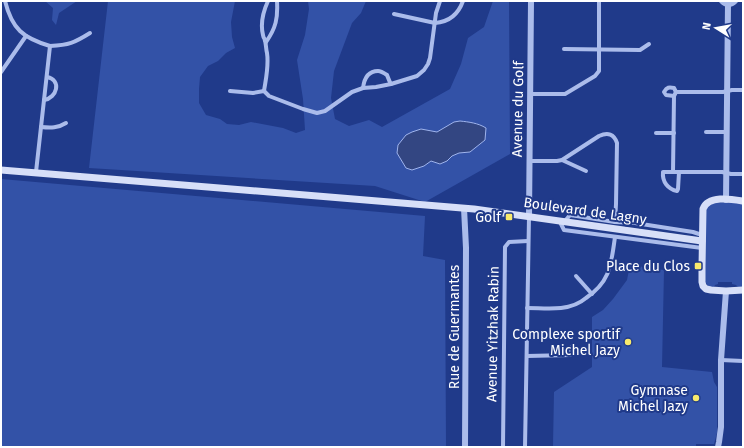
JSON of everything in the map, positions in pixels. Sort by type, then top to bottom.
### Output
[{"type":"main road","name":"Boulevard de Lagny","points":[[1,170],[464,208],[702,241]]},
{"type":"main road","points":[[743,201],[710,201],[705,205],[703,209],[702,241],[703,286],[708,290],[743,290]]},
{"type":"street","points":[[5,1],[12,20],[26,36],[38,42],[50,46],[61,45],[77,42],[90,33]]},
{"type":"street","points":[[266,42],[263,36],[262,24],[263,13],[268,1]]},
{"type":"street","points":[[264,91],[267,71],[267,54],[265,46],[276,25],[277,1]]},
{"type":"street","points":[[264,91],[270,96],[303,109],[317,112],[325,111],[352,92],[363,88],[391,84],[417,76],[424,70],[430,58],[436,13],[440,1]]},
{"type":"street","points":[[394,14],[435,23],[442,22],[450,19],[458,12],[463,1]]},
{"type":"street","name":"Avenue du Golf","points":[[529,217],[531,1]]},
{"type":"street","points":[[531,94],[564,94],[595,76],[598,71],[599,1]]},
{"type":"street","points":[[726,200],[728,91],[725,2],[731,4],[735,1]]},
{"type":"street","points":[[1,71],[26,36]]},
{"type":"street","points":[[564,49],[640,50],[649,44]]},
{"type":"street","points":[[36,172],[50,46]]},
{"type":"street","points":[[363,88],[366,77],[369,73],[374,71],[380,71],[387,75],[391,84]]},
{"type":"street","points":[[44,100],[51,98],[54,95],[56,88],[53,80],[47,77]]},
{"type":"street","points":[[673,172],[675,94],[743,90]]},
{"type":"street","points":[[230,92],[253,93],[264,91]]},
{"type":"street","points":[[41,127],[54,128],[66,123]]},
{"type":"street","points":[[706,132],[727,132]]},
{"type":"street","points":[[656,133],[674,133]]},
{"type":"street","points":[[529,161],[562,160],[599,136],[604,134],[613,136],[617,143],[615,222]]},
{"type":"street","points":[[562,160],[586,171]]},
{"type":"street","points":[[679,172],[677,191],[667,187],[662,176],[663,172],[673,172],[679,172],[722,172],[743,174]]},
{"type":"street","name":"Rue de Guermantes","points":[[464,208],[466,248],[465,447]]},
{"type":"street","points":[[570,215],[615,222],[635,223],[693,232],[702,241],[615,237],[564,230],[562,221],[570,215]]},
{"type":"street","points":[[525,447],[529,217]]},
{"type":"street","points":[[527,308],[556,308],[570,306],[582,301],[592,294],[607,276],[611,263],[615,237]]},
{"type":"street","name":"Avenue Yitzhak Rabin","points":[[503,447],[505,247],[509,242],[528,241]]},
{"type":"street","points":[[576,276],[592,294]]},
{"type":"street","points":[[718,447],[721,427],[721,360],[726,291]]},
{"type":"street","points":[[527,356],[570,355],[571,347]]},
{"type":"street","points":[[721,360],[743,361]]},
{"type":"shaded area","points":[[45,1],[77,1],[59,13],[56,25],[52,20],[53,8]]},
{"type":"shaded area","points":[[108,1],[235,1],[231,22],[232,37],[235,48],[226,53],[218,61],[208,66],[200,77],[199,103],[206,115],[220,119],[227,124],[239,125],[251,122],[283,128],[296,133],[305,130],[303,99],[297,60],[305,35],[309,9],[308,1],[366,1],[361,13],[352,23],[334,71],[331,98],[335,119],[349,126],[369,120],[382,127],[450,89],[461,64],[468,38],[484,27],[493,1],[509,1],[510,154],[425,202],[375,186],[89,168]]},
{"type":"shaded area","points":[[454,122],[470,122],[486,128],[485,140],[470,152],[459,153],[440,164],[431,161],[424,166],[412,170],[406,168],[397,153],[398,145],[406,135],[421,129],[437,132]]},
{"type":"shaded area","points":[[1,179],[425,216],[423,256],[445,260],[446,447],[1,447]]},
{"type":"shaded area","points":[[715,202],[743,204],[743,288],[732,284],[732,282],[718,282],[713,289],[707,285],[704,279],[705,211],[707,206]]},
{"type":"shaded area","name":"Complexe sportif Michel Jazy","points":[[630,265],[664,270],[662,367],[712,372],[714,382],[717,387],[717,433],[714,444],[696,444],[696,447],[553,446],[554,392],[592,367],[592,317],[603,310],[627,280]]},
{"type":"place","name":"Golf","points":[[509,217]]},
{"type":"place","name":"Place du Clos","points":[[698,266]]},
{"type":"place","name":"Complexe sportif Michel Jazy","points":[[628,342]]},
{"type":"place","name":"Gymnase Michel Jazy","points":[[696,398]]}]
